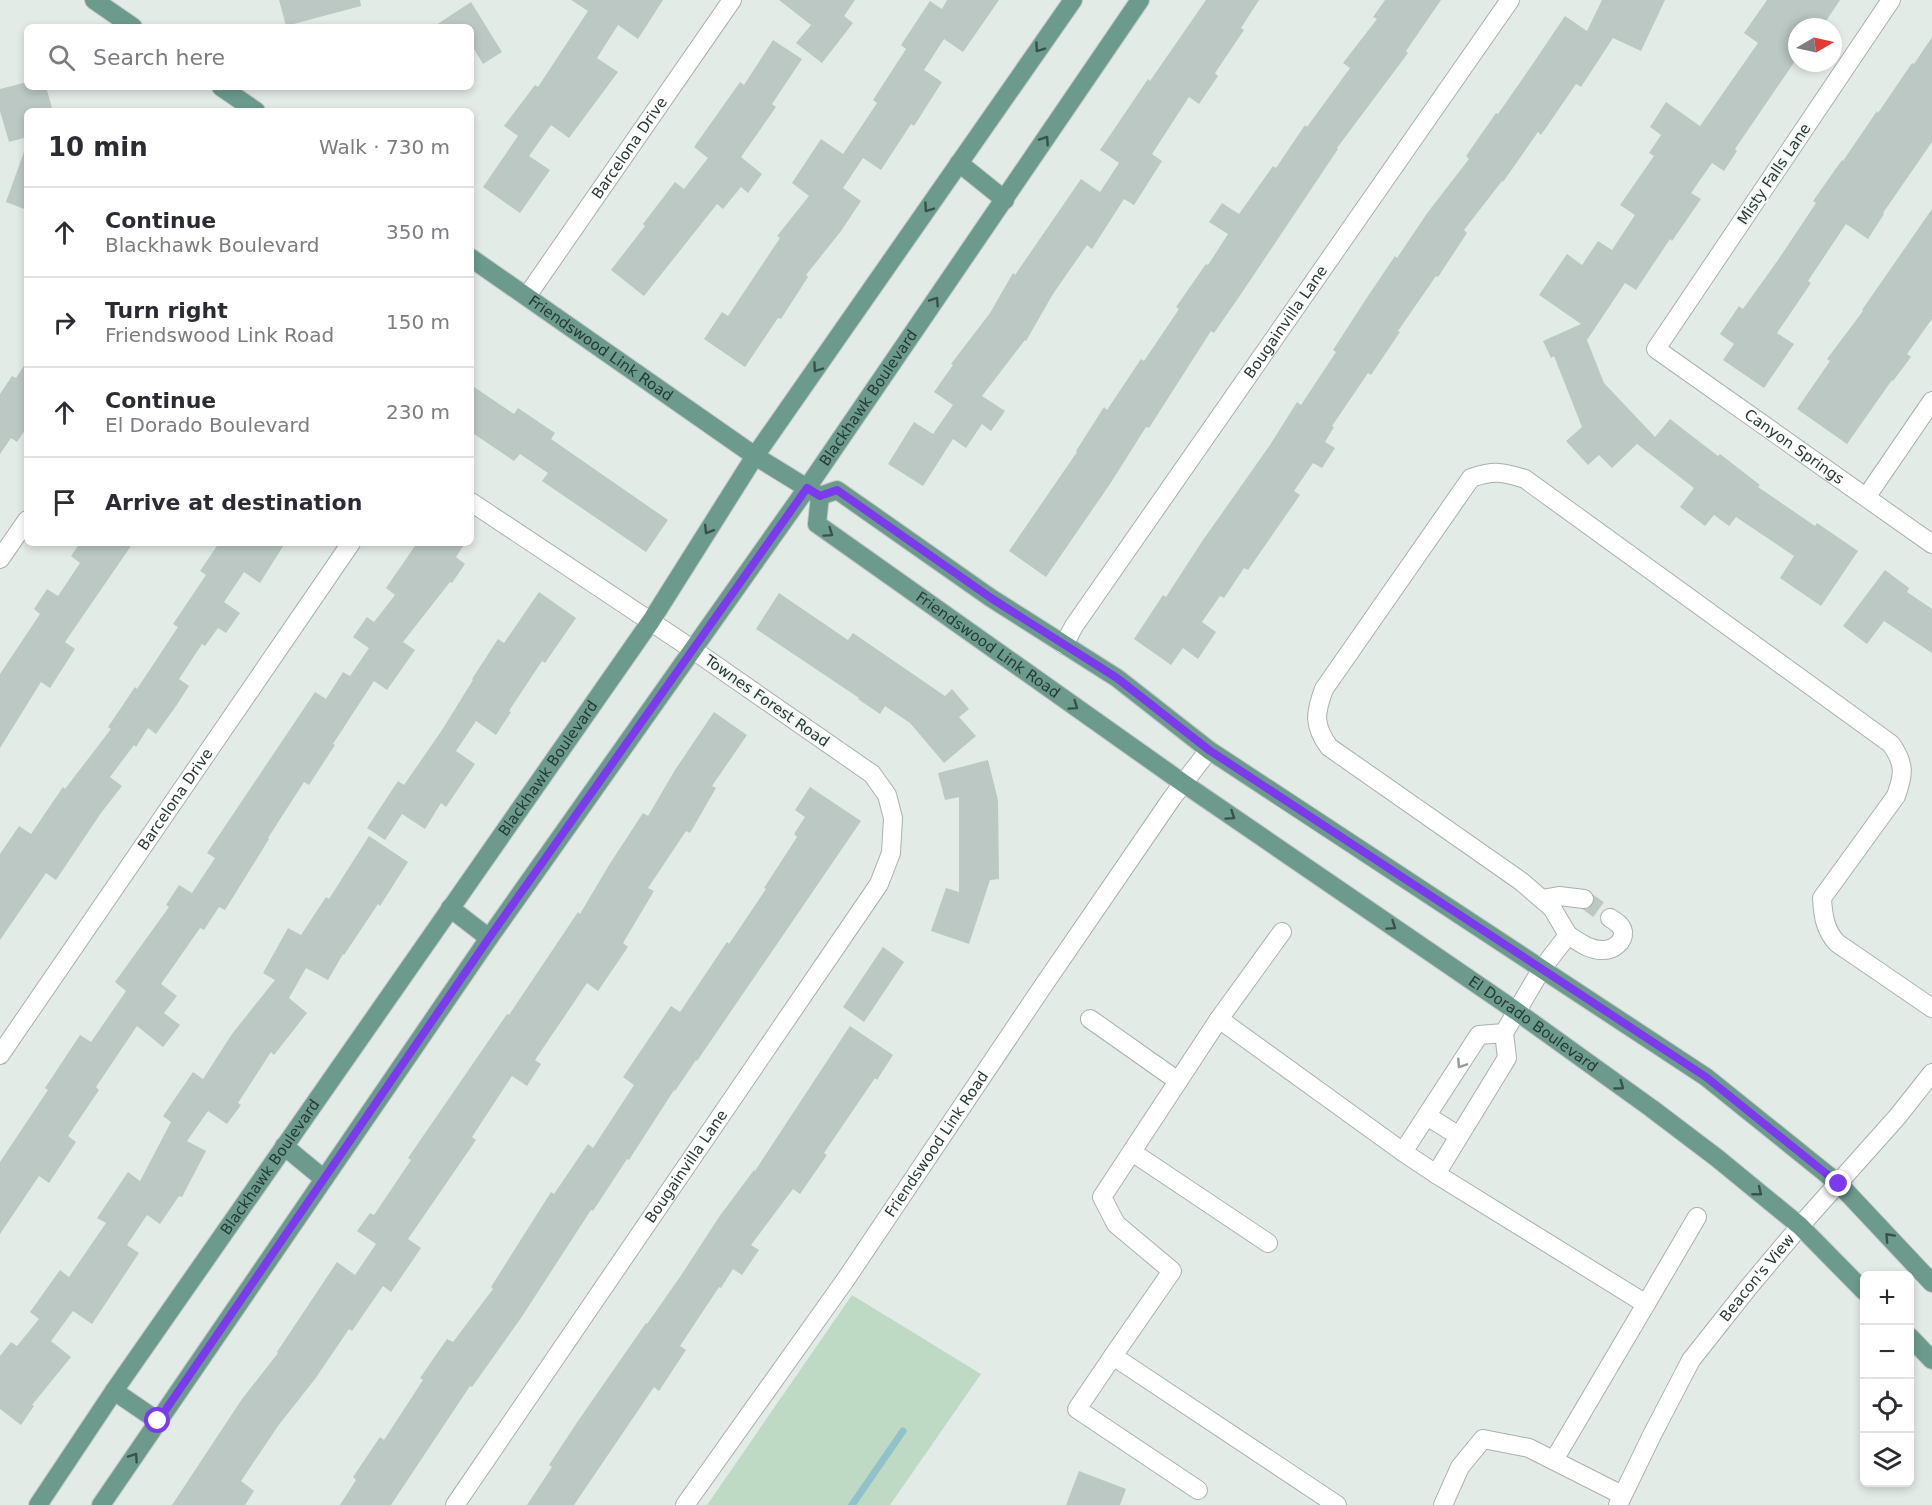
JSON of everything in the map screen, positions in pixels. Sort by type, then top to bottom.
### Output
[{"type":"main road","points":[[94,0],[129,24]]},
{"type":"main road","name":"Blackhawk Boulevard","points":[[38,1505],[114,1391],[651,621],[756,456],[1073,0]]},
{"type":"main road","name":"Blackhawk Boulevard","points":[[101,1505],[489,938],[692,649],[814,492],[1005,200],[1140,0]]},
{"type":"main road","points":[[225,90],[252,108]]},
{"type":"main road","points":[[959,163],[1005,200]]},
{"type":"main road","name":"Friendswood Link Road","points":[[474,260],[756,456],[814,492],[817,524],[1183,783]]},
{"type":"main road","points":[[814,492],[837,490],[991,598],[1117,678],[1209,750],[1706,1077],[1839,1184],[1932,1283]]},
{"type":"main road","name":"El Dorado Boulevard","points":[[1183,783],[1516,1011],[1717,1158],[1800,1226],[1860,1287]]},
{"type":"main road","points":[[450,908],[489,938]]},
{"type":"main road","points":[[284,1146],[324,1179]]},
{"type":"main road","points":[[1914,1341],[1932,1360]]},
{"type":"main road","points":[[114,1391],[158,1421]]},
{"type":"street","name":"Barcelona Drive","points":[[526,296],[732,0]]},
{"type":"street","name":"Bougainvilla Lane","points":[[1064,645],[1074,626],[1510,0]]},
{"type":"street","name":"Misty Falls Lane","points":[[1656,349],[1891,0]]},
{"type":"street","name":"Canyon Springs","points":[[1656,349],[1932,544]]},
{"type":"street","points":[[1867,496],[1932,401]]},
{"type":"street","points":[[1610,918],[1620,925],[1623,933],[1622,941],[1614,947],[1604,950],[1590,948],[1568,935],[1552,908],[1522,882],[1329,747],[1320,735],[1316,720],[1318,705],[1324,689],[1471,478],[1487,473],[1505,472],[1525,479],[1891,744],[1900,756],[1903,770],[1902,781],[1896,796],[1822,898],[1823,917],[1830,935],[1837,943],[1932,1008]]},
{"type":"street","name":"Townes Forest Road","points":[[474,504],[651,621],[872,774],[886,795],[893,818]]},
{"type":"street","points":[[0,559],[24,524]]},
{"type":"street","name":"Barcelona Drive","points":[[0,1055],[349,546]]},
{"type":"street","name":"Friendswood Link Road","points":[[685,1505],[846,1279],[1034,998],[1183,783],[1209,750]]},
{"type":"street","name":"Bougainvilla Lane","points":[[455,1505],[879,884],[891,853],[893,818]]},
{"type":"street","points":[[1542,899],[1558,896],[1584,899]]},
{"type":"street","points":[[1198,1490],[1077,1409],[1172,1271],[1116,1224],[1102,1197],[1219,1019],[1282,932]]},
{"type":"street","points":[[1436,1174],[1508,1058],[1503,1033],[1541,970],[1568,935]]},
{"type":"street","points":[[1090,1019],[1178,1081]]},
{"type":"street","points":[[1219,1019],[1403,1152],[1646,1304]]},
{"type":"street","points":[[1403,1152],[1479,1035],[1503,1033]]},
{"type":"street","name":"Beacon's View","points":[[1620,1500],[1691,1360],[1800,1226],[1898,1116],[1932,1073]]},
{"type":"street","points":[[1427,1116],[1459,1136]]},
{"type":"street","points":[[1132,1152],[1268,1243]]},
{"type":"street","points":[[1554,1460],[1697,1217]]},
{"type":"street","points":[[1113,1356],[1337,1505]]},
{"type":"street","points":[[1443,1505],[1460,1467],[1483,1439],[1529,1448],[1554,1460],[1620,1500]]},
{"type":"green space","points":[[852,1295],[981,1374],[890,1505],[707,1505]]},
{"type":"building","points":[[279,0],[360,0],[361,6],[294,24],[285,24]]},
{"type":"building","points":[[571,0],[663,0],[638,39],[618,25],[597,58],[618,72],[569,138],[551,125],[529,156],[550,170],[520,213],[483,187],[518,136],[504,126],[535,85],[538,87],[588,11]]},
{"type":"building","points":[[779,0],[855,0],[844,16],[853,23],[822,63],[796,43],[811,25]]},
{"type":"building","points":[[947,0],[999,0],[963,52],[944,39],[924,70],[942,82],[914,126],[911,124],[881,170],[863,158],[843,188],[861,201],[841,231],[806,275],[808,277],[781,319],[778,318],[745,367],[704,339],[722,312],[728,316],[780,238],[777,236],[809,196],[792,183],[821,139],[843,154],[877,103],[873,100],[906,49],[901,45],[930,1],[942,9]]},
{"type":"building","points":[[1206,0],[1259,0],[1241,28],[1244,30],[1215,73],[1218,76],[1199,104],[1189,97],[1152,154],[1162,161],[1134,205],[1124,199],[1092,249],[1087,245],[1053,294],[1026,341],[982,396],[1005,411],[991,431],[982,424],[966,448],[953,439],[923,486],[888,464],[914,422],[933,434],[953,405],[934,392],[953,365],[951,364],[990,313],[1013,273],[1015,275],[1081,179],[1100,192],[1119,163],[1100,150]]},
{"type":"building","points":[[1385,0],[1441,0],[1406,51],[1408,53],[1337,148],[1214,333],[1211,331],[1149,428],[1146,427],[1046,577],[1009,551],[1077,452],[1104,407],[1107,410],[1141,359],[1144,361],[1179,309],[1176,307],[1228,234],[1209,222],[1222,203],[1239,214],[1273,166],[1276,168],[1305,125],[1307,127],[1350,68],[1343,63],[1377,19],[1373,17]]},
{"type":"building","points":[[1602,0],[1665,0],[1641,51],[1613,38],[1581,87],[1576,84],[1541,135],[1538,132],[1503,182],[1464,230],[1467,233],[1438,277],[1436,276],[1398,331],[1400,332],[1371,375],[1368,373],[1332,426],[1334,427],[1325,442],[1335,448],[1322,468],[1313,463],[1294,491],[1300,495],[1248,570],[1244,568],[1224,598],[1220,596],[1202,622],[1216,632],[1198,659],[1183,648],[1171,665],[1134,639],[1163,595],[1166,597],[1297,402],[1301,405],[1336,352],[1333,350],[1395,256],[1397,258],[1428,212],[1469,159],[1466,156],[1496,113],[1498,114],[1565,16],[1587,31]]},
{"type":"building","points":[[1767,0],[1840,0],[1828,18],[1788,18],[1788,71],[1735,149],[1737,151],[1724,171],[1712,163],[1691,193],[1701,199],[1672,241],[1670,239],[1636,290],[1625,283],[1587,340],[1604,383],[1655,437],[1670,419],[1718,456],[1720,454],[1760,485],[1758,487],[1815,526],[1817,523],[1858,551],[1821,606],[1780,578],[1794,556],[1736,517],[1729,526],[1714,515],[1705,526],[1680,507],[1694,488],[1637,444],[1612,468],[1599,455],[1588,465],[1566,441],[1582,427],[1554,356],[1551,358],[1543,341],[1581,324],[1539,295],[1567,254],[1582,265],[1598,241],[1612,250],[1635,215],[1620,205],[1654,156],[1649,153],[1661,135],[1650,127],[1666,102],[1700,126],[1758,43],[1744,33]]},
{"type":"building","points":[[471,2],[502,52],[483,64],[474,49],[474,24],[438,24]]},
{"type":"building","points":[[1932,37],[1932,142],[1868,239],[1846,224],[1808,281],[1811,283],[1777,333],[1794,344],[1764,388],[1723,360],[1734,344],[1720,334],[1739,306],[1743,309],[1778,260],[1816,203],[1813,201]]},
{"type":"building","points":[[773,40],[802,59],[772,104],[776,107],[741,157],[762,174],[748,193],[741,187],[723,209],[717,204],[644,296],[611,270],[675,182],[684,189],[708,158],[694,147],[740,82],[744,85]]},
{"type":"building","points":[[24,83],[24,90],[47,90],[52,108],[24,108],[24,138],[9,142],[0,111],[0,89]]},
{"type":"building","points":[[24,152],[24,209],[6,202]]},
{"type":"building","points":[[1932,209],[1932,319],[1907,354],[1911,357],[1847,444],[1797,409],[1830,361],[1827,359],[1863,311]]},
{"type":"building","points":[[24,366],[24,432],[17,442],[11,438],[0,454],[0,394],[12,376],[16,378]]},
{"type":"building","points":[[474,387],[514,414],[518,408],[555,433],[551,439],[668,520],[646,552],[542,481],[548,473],[520,454],[514,461],[474,434]]},
{"type":"building","points":[[78,546],[131,546],[65,642],[75,649],[50,688],[41,682],[0,748],[0,674],[40,614],[34,609],[47,589],[58,596],[80,563],[71,556]]},
{"type":"building","points":[[217,546],[283,546],[260,583],[244,572],[224,602],[240,613],[226,633],[218,628],[205,646],[202,644],[179,679],[189,686],[176,706],[156,734],[148,728],[136,747],[134,745],[110,777],[122,786],[56,880],[46,873],[0,940],[0,854],[19,826],[31,834],[63,787],[65,789],[111,729],[108,727],[135,687],[137,689],[178,627],[173,624],[206,575],[200,571]]},
{"type":"building","points":[[415,546],[463,546],[456,557],[465,564],[403,642],[415,650],[387,690],[374,681],[309,785],[304,782],[225,910],[219,907],[204,930],[200,928],[161,984],[177,996],[164,1013],[180,1025],[163,1047],[137,1026],[96,1087],[99,1090],[68,1136],[76,1142],[49,1183],[39,1176],[0,1234],[0,1162],[48,1090],[45,1088],[80,1035],[91,1042],[126,991],[115,982],[169,907],[166,905],[179,885],[192,893],[215,858],[207,853],[315,692],[326,699],[343,672],[350,676],[369,648],[353,637],[367,617],[374,622],[395,595],[386,588]]},
{"type":"building","points":[[1885,570],[1909,588],[1907,592],[1932,609],[1932,653],[1884,621],[1867,644],[1843,626]]},
{"type":"building","points":[[539,592],[576,618],[545,663],[542,661],[496,735],[476,721],[456,751],[475,764],[446,807],[441,803],[425,829],[402,814],[385,840],[367,828],[398,781],[404,785],[442,730],[498,639],[504,643]]},
{"type":"building","points":[[779,593],[848,640],[853,633],[945,696],[952,689],[969,709],[959,717],[976,736],[944,763],[910,723],[885,706],[880,714],[756,629]]},
{"type":"building","points":[[714,712],[747,735],[712,786],[716,788],[690,833],[686,831],[648,888],[654,891],[623,943],[628,947],[598,991],[587,983],[535,1060],[541,1064],[527,1086],[512,1076],[472,1137],[476,1140],[408,1239],[421,1248],[391,1292],[383,1286],[352,1331],[349,1329],[241,1481],[254,1491],[245,1505],[172,1505],[242,1399],[278,1353],[337,1262],[355,1275],[376,1244],[357,1231],[370,1213],[374,1215],[411,1160],[408,1158],[578,912],[580,914],[643,813],[648,816],[675,770]]},
{"type":"building","points":[[988,760],[998,800],[999,879],[990,880],[969,944],[931,931],[946,888],[959,892],[959,797],[945,800],[938,773]]},
{"type":"building","points":[[810,787],[861,821],[697,1061],[674,1090],[629,1160],[627,1159],[593,1211],[591,1210],[521,1318],[472,1387],[470,1386],[391,1505],[340,1505],[356,1480],[353,1477],[380,1437],[384,1440],[423,1380],[420,1378],[447,1339],[453,1342],[493,1289],[491,1287],[551,1192],[554,1194],[588,1144],[593,1148],[634,1085],[623,1077],[671,1006],[680,1012],[766,889],[764,888],[797,837],[794,834],[805,817],[795,810]]},
{"type":"building","points":[[369,836],[408,862],[380,906],[378,904],[343,954],[328,980],[306,968],[289,998],[307,1013],[274,1055],[271,1052],[238,1103],[241,1105],[227,1124],[208,1111],[187,1141],[206,1151],[182,1197],[179,1196],[160,1224],[147,1215],[127,1245],[139,1253],[92,1324],[73,1311],[51,1341],[71,1357],[32,1405],[34,1406],[21,1425],[0,1409],[0,1356],[11,1342],[17,1346],[39,1319],[30,1312],[60,1270],[69,1277],[106,1223],[97,1218],[128,1172],[140,1181],[171,1122],[163,1116],[193,1072],[203,1079],[232,1034],[275,980],[263,973],[288,928],[301,935],[326,897],[329,899]]},
{"type":"building","points":[[883,947],[904,962],[864,1022],[843,1007]]},
{"type":"building","points":[[850,1026],[893,1055],[824,1153],[827,1155],[800,1194],[793,1189],[751,1245],[759,1250],[742,1275],[733,1269],[721,1288],[719,1287],[680,1346],[686,1350],[659,1391],[654,1387],[574,1505],[527,1505],[552,1467],[549,1465],[578,1421],[682,1274],[719,1217],[755,1171]]},
{"type":"building","points":[[1079,1471],[1126,1489],[1120,1505],[1066,1505]]},
{"type":"waterway","points":[[852,1505],[903,1431]]},
{"type":"tunnel","points":[[1584,899],[1610,918]]},
{"type":"route","points":[[158,1421],[489,938],[807,488],[820,496],[837,490],[991,598],[1117,678],[1209,750],[1706,1077],[1839,1184]]}]
